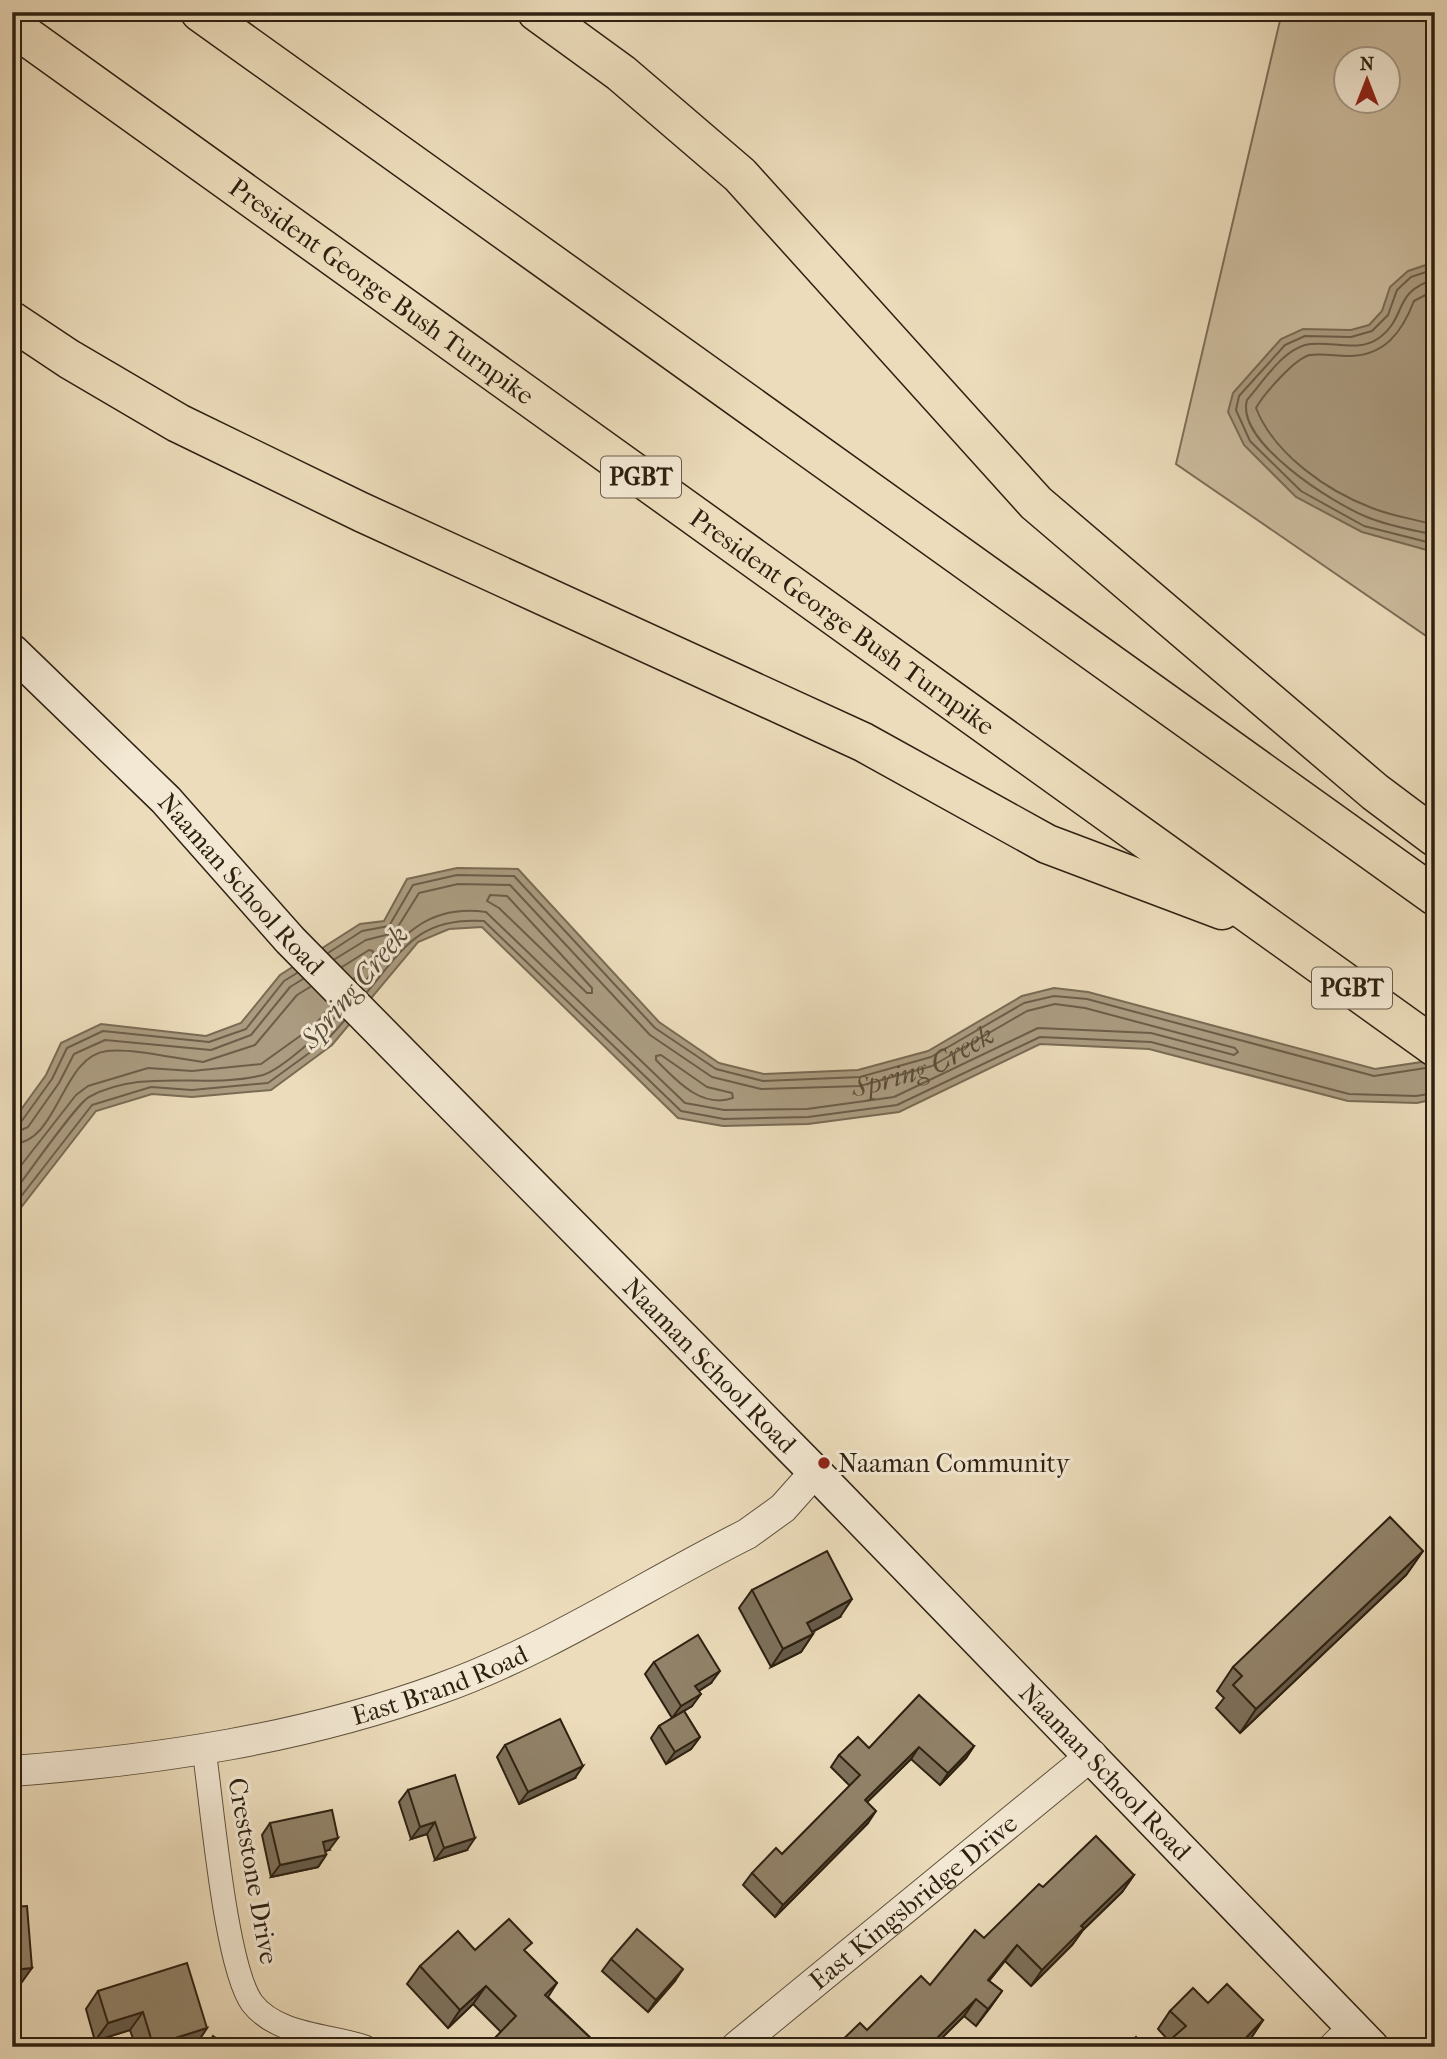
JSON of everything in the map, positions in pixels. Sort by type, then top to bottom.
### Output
[{"type":"highway","points":[[200,12],[1435,896]]},
{"type":"highway","points":[[537,12],[621,73],[740,176],[1036,503],[1375,792],[1435,837]]},
{"type":"highway","name":"President George Bush Turnpike","points":[[12,26],[1435,1047]]},
{"type":"highway","points":[[12,321],[69,359],[178,423],[361,512],[863,742],[1047,844],[1270,928]]},
{"type":"main road","points":[[12,651],[76,714]]},
{"type":"main road","points":[[12,679],[76,714]]},
{"type":"main road","name":"Naaman School Road","points":[[76,714],[166,800],[290,940],[1092,1755],[1351,2040]]},
{"type":"street","name":"East Brand Road","points":[[12,1771],[204,1750],[329,1724],[440,1689],[502,1662],[747,1534],[783,1508],[815,1472]]},
{"type":"street","name":"Creststone Drive","points":[[204,1750],[230,1932],[239,1969],[253,2003],[282,2025],[314,2037],[365,2047]]},
{"type":"street","name":"East Kingsbridge Drive","points":[[736,2047],[1092,1755]]},
{"type":"shaded area","points":[[1282,12],[1435,12],[1435,642],[1176,464]]},
{"type":"water","points":[[1435,262],[1434,552],[1362,532],[1296,497],[1244,445],[1228,412],[1233,393],[1281,339],[1303,329],[1351,330],[1369,325],[1382,311],[1390,287],[1408,271]]},
{"type":"water","name":"Spring Creek","points":[[457,868],[518,869],[659,1022],[719,1063],[764,1074],[858,1070],[928,1051],[1022,996],[1054,988],[1088,992],[1375,1069],[1435,1060],[1435,1099],[1417,1103],[1348,1101],[1149,1049],[1040,1044],[899,1112],[808,1124],[723,1126],[678,1118],[482,927],[449,929],[418,942],[332,1045],[271,1090],[192,1097],[152,1094],[96,1111],[12,1219],[12,1122],[46,1075],[61,1043],[101,1024],[206,1036],[241,1023],[280,975],[360,924],[384,921],[407,879]]},
{"type":"building","points":[[1390,1517],[1423,1551],[1256,1709],[1233,1685],[1242,1676],[1233,1667]]},
{"type":"building","points":[[827,1551],[852,1599],[807,1623],[813,1634],[783,1649],[752,1590]]},
{"type":"building","points":[[698,1635],[720,1671],[695,1686],[701,1694],[681,1706],[654,1662]]},
{"type":"building","points":[[919,1695],[974,1746],[948,1773],[919,1747],[865,1800],[876,1811],[783,1905],[752,1873],[776,1848],[782,1854],[860,1775],[839,1755],[858,1737],[869,1748]]},
{"type":"building","points":[[684,1711],[700,1737],[675,1752],[659,1726]]},
{"type":"building","points":[[560,1719],[583,1766],[528,1792],[505,1745]]},
{"type":"building","points":[[455,1775],[475,1838],[444,1848],[435,1822],[420,1827],[408,1790]]},
{"type":"building","points":[[332,1810],[338,1838],[323,1842],[326,1855],[280,1865],[270,1823]]},
{"type":"building","points":[[1096,1836],[1134,1875],[1081,1926],[1084,1928],[1042,1970],[1017,1945],[988,1980],[1002,1991],[988,2009],[976,1999],[938,2037],[948,2047],[835,2047],[860,2023],[867,2030],[921,1976],[930,1985],[975,1930],[984,1938],[1039,1884],[1043,1887]]},
{"type":"building","points":[[27,1906],[32,1968],[12,1970],[12,1907]]},
{"type":"building","points":[[509,1919],[532,1943],[524,1950],[557,1983],[545,1995],[600,2047],[494,2047],[490,2043],[516,2016],[486,1986],[460,2010],[420,1966],[458,1931],[475,1950]]},
{"type":"building","points":[[637,1929],[683,1969],[656,2000],[611,1959]]},
{"type":"building","points":[[187,1963],[207,2028],[153,2045],[143,2012],[108,2023],[98,1991]]},
{"type":"building","points":[[1227,1984],[1263,2020],[1237,2047],[1162,2047],[1186,2026],[1170,2011],[1193,1988],[1208,2003]]},
{"type":"building","points":[[213,2036],[229,2047],[206,2047]]},
{"type":"building","points":[[1136,2037],[1145,2047],[1125,2047]]},
{"type":"place","name":"Naaman Community","points":[[824,1463]]}]
